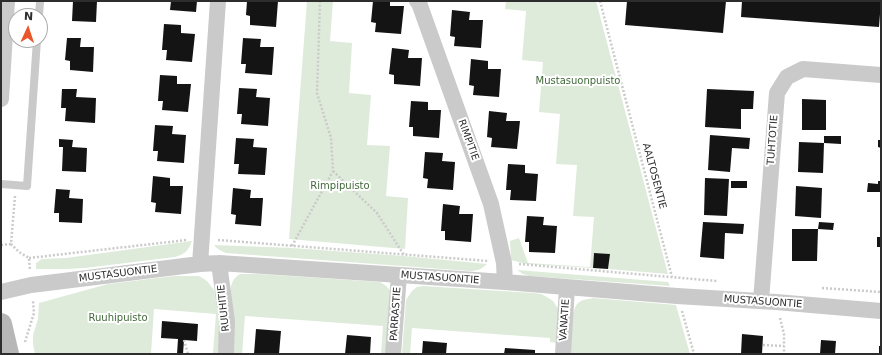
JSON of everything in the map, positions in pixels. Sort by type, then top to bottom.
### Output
[{"type":"street","points":[[1,99],[7,1]]},
{"type":"street","points":[[200,264],[218,1]]},
{"type":"street","name":"RIMPITIE","points":[[417,1],[491,204],[504,263],[505,282]]},
{"type":"street","name":"TUHTOTIE","points":[[768,302],[777,93],[787,77],[803,69],[881,75]]},
{"type":"street","name":"MUSTASUONTIE","points":[[1,292],[30,285],[200,264],[219,263],[505,282],[881,311]]},
{"type":"street","name":"RUUHITIE","points":[[219,263],[227,321],[226,354]]},
{"type":"street","name":"PARRASTIE","points":[[393,354],[399,275]]},
{"type":"street","name":"VANATIE","points":[[563,354],[567,287]]},
{"type":"street","points":[[1,324],[16,349]]},
{"type":"lane","points":[[1,184],[27,186],[36,48]]},
{"type":"path","points":[[292,246],[333,172],[331,138],[317,93],[320,1]]},
{"type":"path","name":"AALTOSENTIE","points":[[600,1],[677,296],[682,308],[694,354]]},
{"type":"path","points":[[333,172],[377,213],[404,255]]},
{"type":"path","points":[[16,186],[11,244],[19,252],[29,258],[30,285],[34,313],[16,349]]},
{"type":"path","points":[[1,245],[11,244]]},
{"type":"path","points":[[768,302],[782,328],[784,354]]},
{"type":"path","points":[[184,340],[188,354]]},
{"type":"path","points":[[763,345],[784,346]]},
{"type":"green space","name":"Rimpipuisto","points":[[307,1],[333,1],[330,41],[352,43],[349,93],[371,95],[367,145],[390,146],[386,196],[408,198],[405,249],[289,239]]},
{"type":"green space","name":"Mustasuonpuisto","points":[[506,1],[596,1],[668,274],[608,269],[610,254],[594,253],[593,268],[526,264],[511,260],[510,241],[519,238],[528,263],[590,267],[594,217],[573,216],[577,165],[556,164],[560,114],[539,112],[543,62],[522,60],[526,11],[505,9]]},
{"type":"green space","points":[[192,241],[186,252],[175,257],[85,268],[36,269],[36,263],[42,259],[66,258]]},
{"type":"green space","points":[[214,245],[292,248],[487,264],[475,271],[470,271],[226,253],[216,248]]},
{"type":"green space","points":[[517,270],[668,282],[670,286],[529,276]]},
{"type":"green space","points":[[240,274],[380,282],[391,291],[390,354],[381,354],[383,326],[245,316],[242,354],[233,354],[230,292],[233,282]]},
{"type":"green space","name":"Ruuhipuisto","points":[[174,276],[199,276],[207,281],[214,290],[220,305],[220,353],[213,353],[216,314],[154,309],[151,354],[35,354],[33,335],[38,319],[39,303],[108,284]]},
{"type":"green space","points":[[423,286],[541,294],[553,301],[558,309],[558,343],[550,342],[550,338],[412,328],[410,354],[402,354],[406,300],[412,291],[417,287]]},
{"type":"green space","points":[[593,298],[676,305],[690,354],[569,354],[571,327],[575,307],[581,301]]},
{"type":"building","points":[[73,1],[97,1],[96,22],[72,21]]},
{"type":"building","points":[[171,1],[197,1],[196,12],[170,10]]},
{"type":"building","points":[[247,1],[278,1],[276,27],[250,25],[250,16],[246,15]]},
{"type":"building","points":[[373,1],[390,1],[390,6],[404,6],[401,34],[375,32],[376,23],[371,22]]},
{"type":"building","points":[[627,1],[726,1],[723,33],[625,25]]},
{"type":"building","points":[[742,1],[881,1],[879,27],[741,17]]},
{"type":"building","points":[[452,10],[470,12],[469,20],[483,20],[481,48],[454,46],[455,37],[450,36]]},
{"type":"building","points":[[164,24],[181,25],[181,33],[195,34],[192,62],[166,60],[167,50],[162,50]]},
{"type":"building","points":[[67,38],[81,38],[80,47],[94,47],[93,72],[70,70],[70,61],[65,60]]},
{"type":"building","points":[[243,38],[261,39],[260,47],[274,47],[272,75],[245,73],[246,64],[241,64]]},
{"type":"building","points":[[392,48],[409,50],[408,58],[422,58],[420,86],[394,84],[394,75],[389,74]]},
{"type":"building","points":[[471,59],[488,61],[488,69],[501,69],[499,97],[473,95],[474,86],[469,85]]},
{"type":"building","points":[[160,75],[177,76],[177,84],[191,84],[188,112],[162,110],[163,101],[158,101]]},
{"type":"building","points":[[239,88],[257,89],[256,97],[270,98],[268,126],[241,124],[242,114],[237,114]]},
{"type":"building","points":[[62,89],[77,89],[76,97],[96,98],[95,123],[65,121],[66,108],[61,108]]},
{"type":"building","points":[[707,89],[754,91],[753,109],[741,109],[741,129],[705,127]]},
{"type":"building","points":[[802,99],[826,100],[826,130],[802,130]]},
{"type":"building","points":[[411,101],[428,102],[428,110],[441,110],[439,138],[413,136],[413,127],[409,127]]},
{"type":"building","points":[[489,111],[507,113],[506,121],[520,121],[517,149],[491,147],[492,138],[487,137]]},
{"type":"building","points":[[155,125],[173,126],[172,134],[186,135],[184,163],[157,161],[158,151],[153,151]]},
{"type":"building","points":[[710,135],[750,138],[749,149],[732,148],[730,172],[708,170]]},
{"type":"building","points":[[824,136],[841,136],[841,144],[824,143]]},
{"type":"building","points":[[236,138],[254,139],[253,147],[267,148],[265,175],[238,174],[239,164],[234,164]]},
{"type":"building","points":[[59,139],[73,140],[72,147],[87,148],[86,172],[62,171],[63,147],[59,147]]},
{"type":"building","points":[[878,140],[881,140],[881,148],[878,147]]},
{"type":"building","points":[[799,142],[824,143],[823,173],[798,172]]},
{"type":"building","points":[[425,152],[443,153],[442,161],[455,162],[453,190],[427,188],[428,179],[423,178]]},
{"type":"building","points":[[508,164],[525,165],[525,173],[538,174],[536,201],[510,200],[511,190],[506,190]]},
{"type":"building","points":[[153,176],[170,178],[170,186],[183,186],[181,214],[155,212],[156,203],[151,202]]},
{"type":"building","points":[[705,178],[729,179],[727,216],[704,215]]},
{"type":"building","points":[[731,181],[747,181],[747,188],[731,188]]},
{"type":"building","points":[[878,181],[881,181],[881,192],[867,192],[868,183],[878,184]]},
{"type":"building","points":[[796,186],[822,188],[821,218],[795,216]]},
{"type":"building","points":[[233,188],[251,190],[250,198],[263,198],[261,226],[235,224],[236,215],[231,214]]},
{"type":"building","points":[[56,189],[70,190],[69,198],[83,199],[82,223],[59,222],[59,213],[54,213]]},
{"type":"building","points":[[443,204],[460,206],[459,214],[473,214],[471,242],[445,240],[445,231],[441,231]]},
{"type":"building","points":[[527,216],[544,217],[543,225],[557,226],[555,253],[529,252],[529,242],[525,242]]},
{"type":"building","points":[[703,222],[744,224],[743,234],[725,233],[724,259],[700,257]]},
{"type":"building","points":[[819,222],[834,223],[833,230],[818,229]]},
{"type":"building","points":[[792,229],[818,229],[817,261],[792,261]]},
{"type":"building","points":[[877,237],[881,237],[881,247],[877,247]]},
{"type":"building","points":[[594,253],[610,254],[608,269],[593,268]]},
{"type":"building","points":[[162,321],[198,324],[197,341],[184,340],[183,354],[177,354],[178,339],[161,338]]},
{"type":"building","points":[[256,329],[281,331],[279,354],[254,354]]},
{"type":"building","points":[[742,334],[763,336],[762,354],[741,354]]},
{"type":"building","points":[[347,335],[371,337],[370,354],[345,354]]},
{"type":"building","points":[[821,340],[836,341],[835,354],[820,354]]},
{"type":"building","points":[[423,341],[447,343],[446,354],[422,354]]},
{"type":"building","points":[[879,346],[881,346],[881,354],[879,354]]},
{"type":"building","points":[[505,348],[535,350],[535,354],[504,354]]}]
